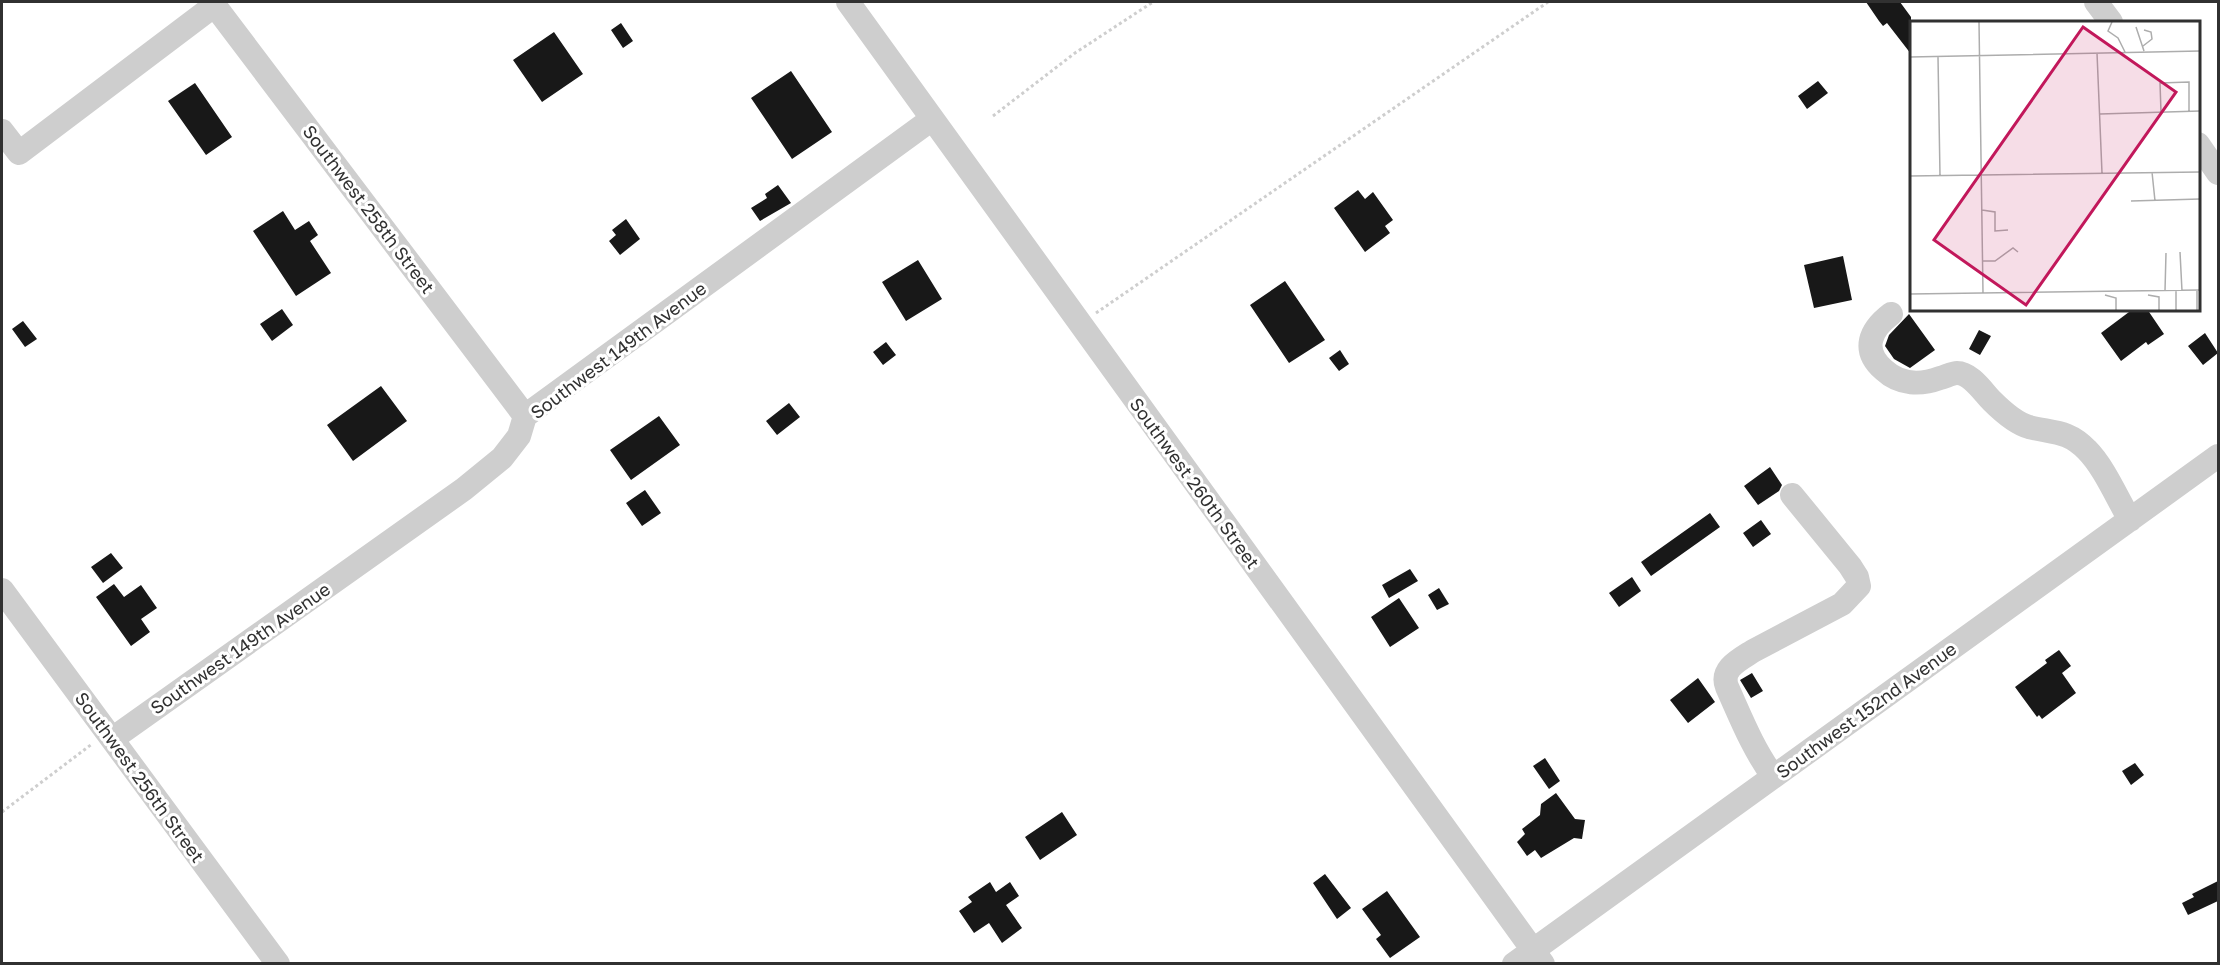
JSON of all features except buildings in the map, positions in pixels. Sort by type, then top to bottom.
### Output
[{"type":"street","name":"Southwest 260th Street","points":[[848,2],[1530,959]]},
{"type":"street","points":[[2096,2],[2110,21]]},
{"type":"street","points":[[2,131],[19,153],[213,3]]},
{"type":"street","name":"Southwest 258th Street","points":[[213,3],[525,416]]},
{"type":"street","name":"Southwest 149th Avenue","points":[[110,736],[464,489],[502,458],[519,436],[525,416],[932,119]]},
{"type":"street","points":[[2199,145],[2218,173]]},
{"type":"street","points":[[1891,314],[1877,324],[1870,346],[1875,359],[1884,370],[1899,380],[1915,384],[1958,372],[1969,377],[1996,406],[2015,421],[2071,436],[2088,451],[2130,520]]},
{"type":"street","name":"Southwest 152nd Avenue","points":[[1530,959],[1773,776],[2218,456]]},
{"type":"street","points":[[1773,776],[1755,748],[1724,680],[1725,674],[1753,651],[1842,604],[1859,585],[1857,576],[1850,566],[1791,495]]},
{"type":"street","name":"Southwest 256th Street","points":[[2,590],[278,963]]},
{"type":"path","points":[[993,116],[1075,53],[1153,2]]},
{"type":"path","points":[[1080,325],[1548,2]]},
{"type":"path","points":[[2,812],[110,736]]}]
